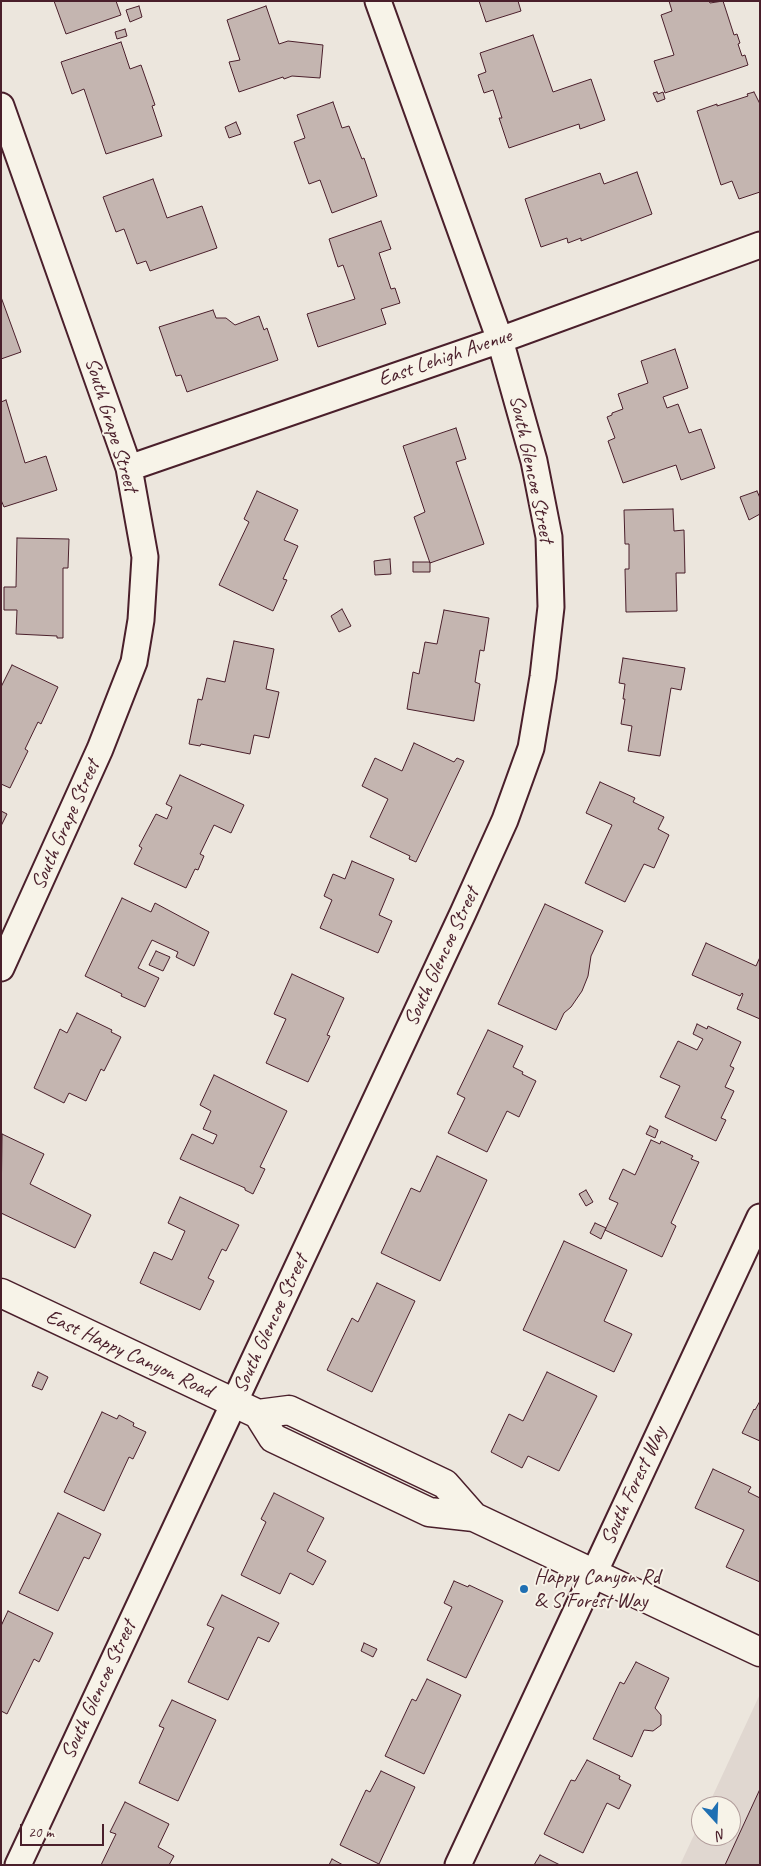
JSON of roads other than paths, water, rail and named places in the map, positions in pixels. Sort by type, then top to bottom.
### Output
[{"type":"street","name":"South Glencoe Street","points":[[18,1865],[246,1409],[505,820],[531,748],[552,607],[549,537],[534,461],[500,340],[378,1]]},
{"type":"street","name":"South Grape Street","points":[[1,106],[129,468],[145,557],[141,620],[134,662],[100,749],[1,968]]},
{"type":"street","name":"East Lehigh Avenue","points":[[129,468],[500,340],[760,245]]},
{"type":"street","name":"South Forest Way","points":[[458,1865],[760,1217]]},
{"type":"street","name":"East Happy Canyon Road","points":[[1,1293],[246,1409]]},
{"type":"street","points":[[246,1409],[289,1410],[445,1484],[474,1517],[760,1652]]},
{"type":"place","name":"Happy Canyon Rd & S Forest Way","points":[[524,1589]]}]
